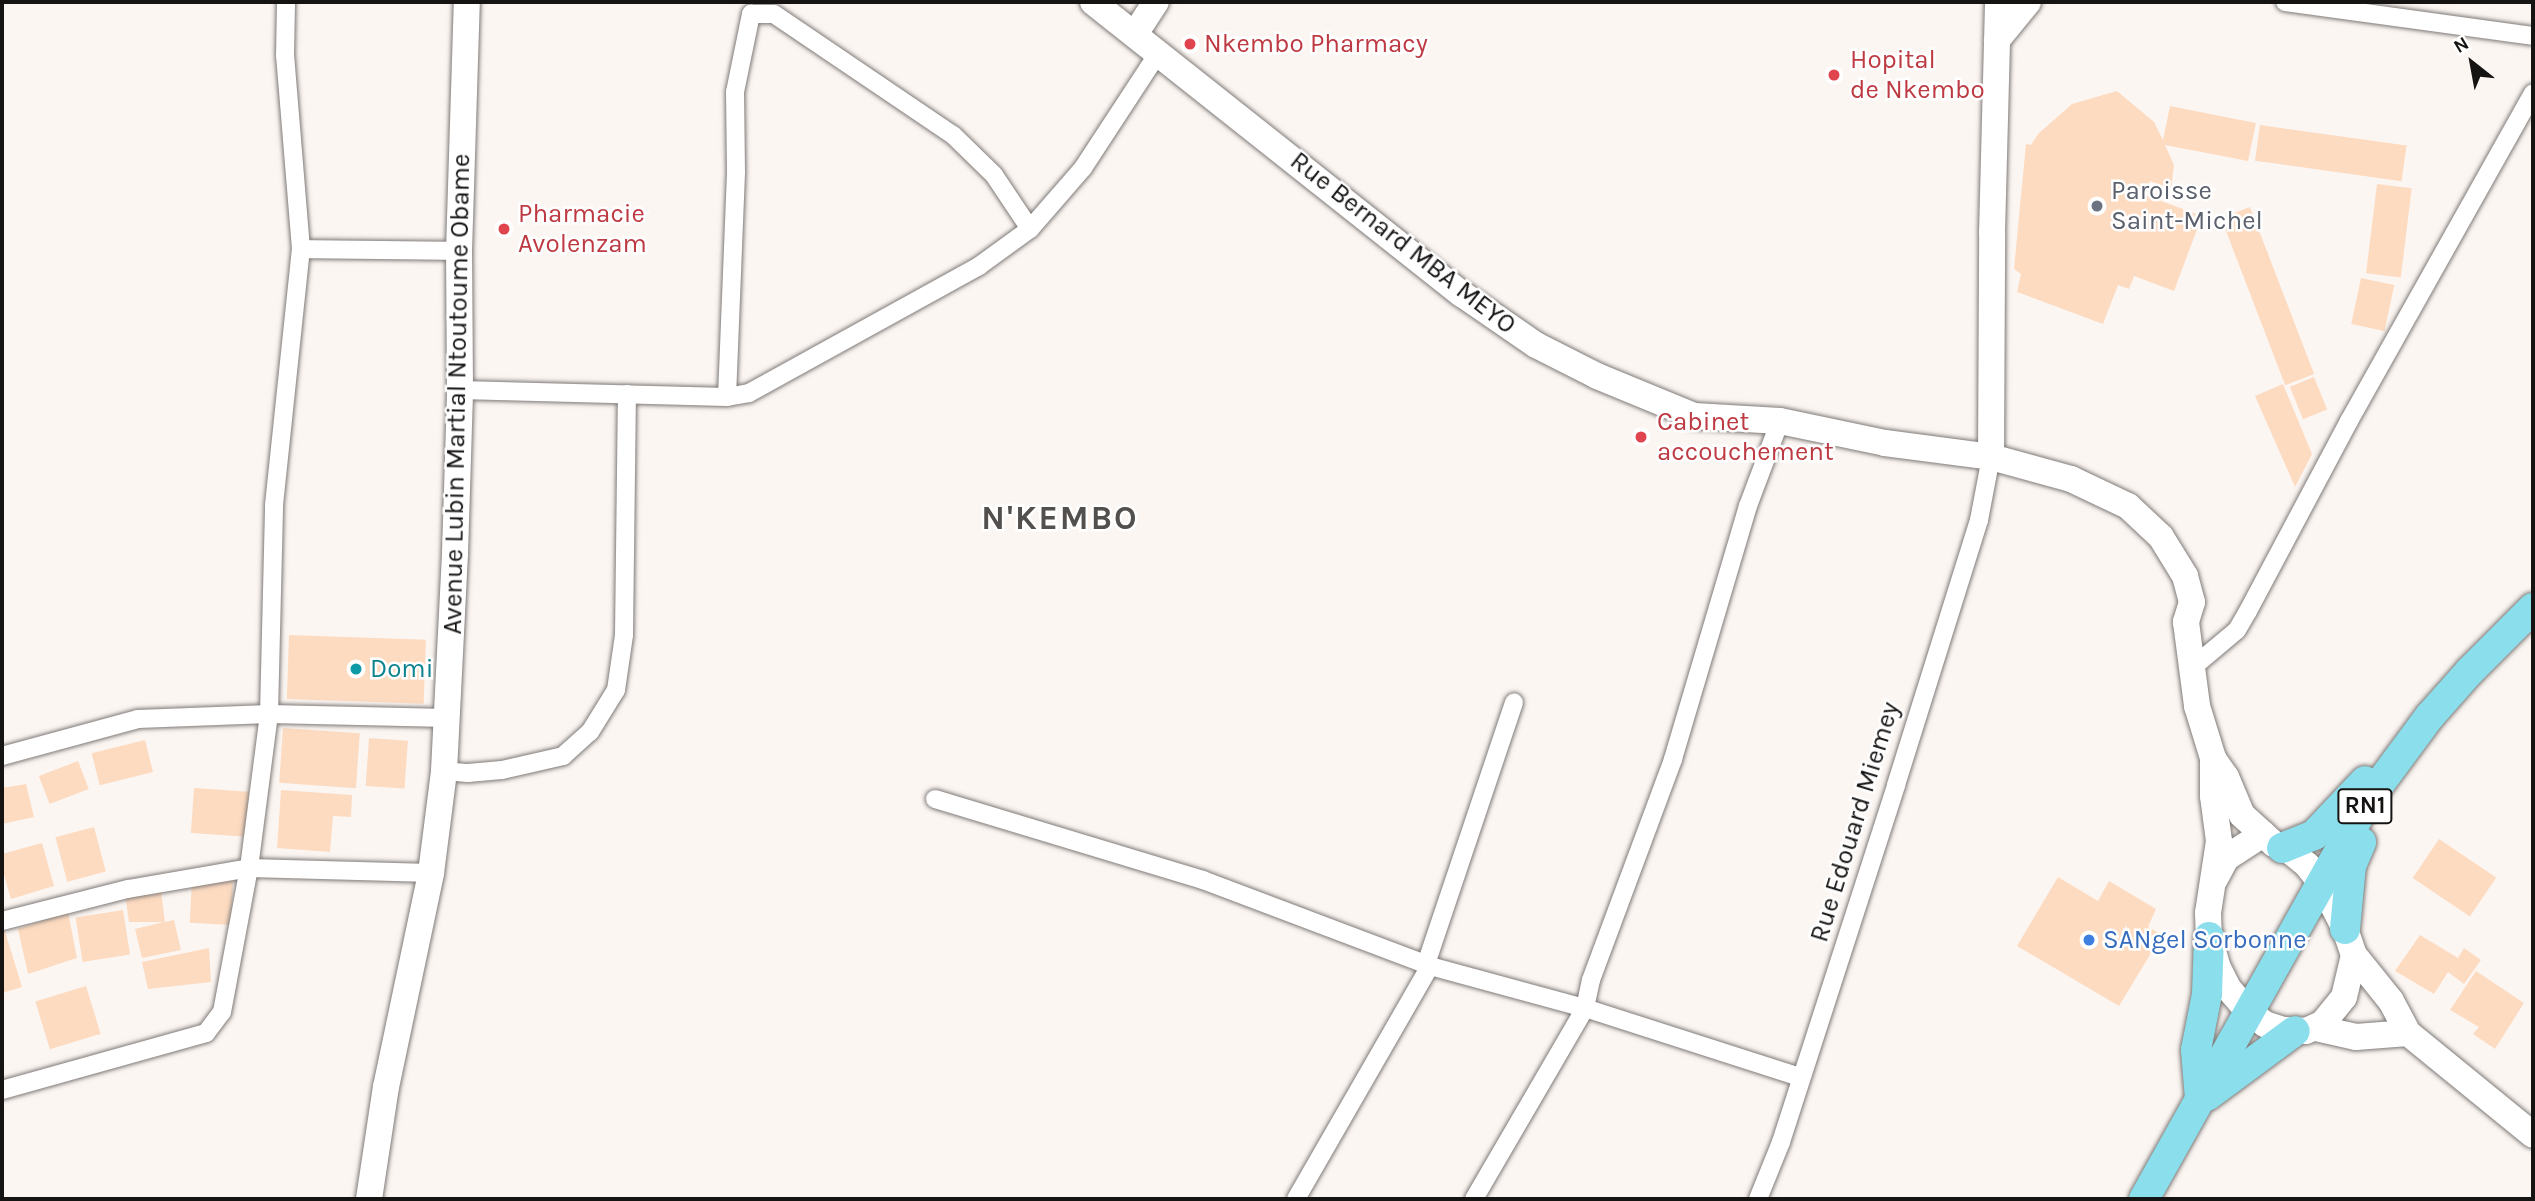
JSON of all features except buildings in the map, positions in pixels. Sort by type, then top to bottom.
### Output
[{"type":"main road","name":"Avenue Lubin Martial Ntoutoume Obame","points":[[369,1199],[386,1087],[430,873],[444,771],[460,390],[459,251],[467,2]]},
{"type":"main road","name":"Rue Bernard MBA MEYO","points":[[1093,2],[1462,294],[1536,345],[1597,376],[1694,416],[1780,421],[1885,443],[1991,457],[2083,484],[2107,494],[2145,519],[2161,537],[2185,576],[2192,603],[2186,622],[2197,706],[2213,758]]},
{"type":"main road","points":[[1135,34],[1156,2]]},
{"type":"main road","points":[[1991,457],[1998,2]]},
{"type":"main road","points":[[1997,40],[2028,2]]},
{"type":"main road","name":"RN1","points":[[2144,1199],[2247,1010],[2322,884],[2367,801],[2417,733],[2470,671],[2533,608]]},
{"type":"main road","points":[[2212,890],[2226,858],[2272,841],[2314,835],[2417,733]]},
{"type":"main road","points":[[2213,758],[2213,796],[2219,841],[2212,890],[2207,994],[2196,1050],[2200,1100],[2333,1014],[2344,997],[2350,942],[2345,910],[2353,858],[2403,771],[2417,733]]},
{"type":"main road","points":[[2213,758],[2226,777],[2242,816],[2307,865],[2322,884],[2350,942],[2391,1001],[2408,1033],[2533,1135]]},
{"type":"main road","points":[[2209,937],[2218,968],[2228,988],[2247,1010],[2265,1024],[2356,1037],[2408,1033]]},
{"type":"street","points":[[2,1090],[206,1033],[222,1012],[249,868],[270,714],[274,505],[300,249],[285,56],[286,2]]},
{"type":"street","points":[[2285,2],[2533,36]]},
{"type":"street","points":[[727,397],[736,172],[735,92],[751,14],[774,14],[953,135],[994,175],[1030,229]]},
{"type":"street","points":[[460,390],[727,397],[748,393],[775,380],[979,267],[1030,229],[1083,168],[1159,52]]},
{"type":"street","points":[[2193,667],[2237,630],[2254,602],[2349,421],[2533,93]]},
{"type":"street","points":[[300,249],[459,251]]},
{"type":"street","points":[[444,771],[468,773],[502,770],[563,756],[590,732],[616,690],[624,635],[627,394]]},
{"type":"street","points":[[1474,1199],[1585,1008],[1591,980],[1673,759],[1748,506],[1780,421]]},
{"type":"street","name":"Rue Edouard Miemey","points":[[1758,1199],[1781,1142],[1889,809],[1979,520],[1991,457]]},
{"type":"street","points":[[1296,1199],[1428,965],[1514,702]]},
{"type":"street","points":[[2,756],[138,719],[270,714],[448,718]]},
{"type":"street","points":[[935,799],[1203,880],[1428,965],[1585,1008],[1800,1077]]},
{"type":"street","points":[[2,921],[128,888],[249,868],[430,873]]},
{"type":"place","name":"Nkembo Pharmacy","points":[[1190,44]]},
{"type":"place","name":"Hopital de Nkembo","points":[[1834,75]]},
{"type":"place","name":"Paroisse Saint-Michel","points":[[2097,206]]},
{"type":"place","name":"Pharmacie Avolenzam","points":[[504,229]]},
{"type":"place","name":"Cabinet accouchement","points":[[1641,437]]},
{"type":"place","name":"Domi","points":[[356,669]]},
{"type":"place","name":"SANgel Sorbonne","points":[[2089,940]]},
{"type":"district","name":"N'KEMBO","points":[[1060,519]]}]
